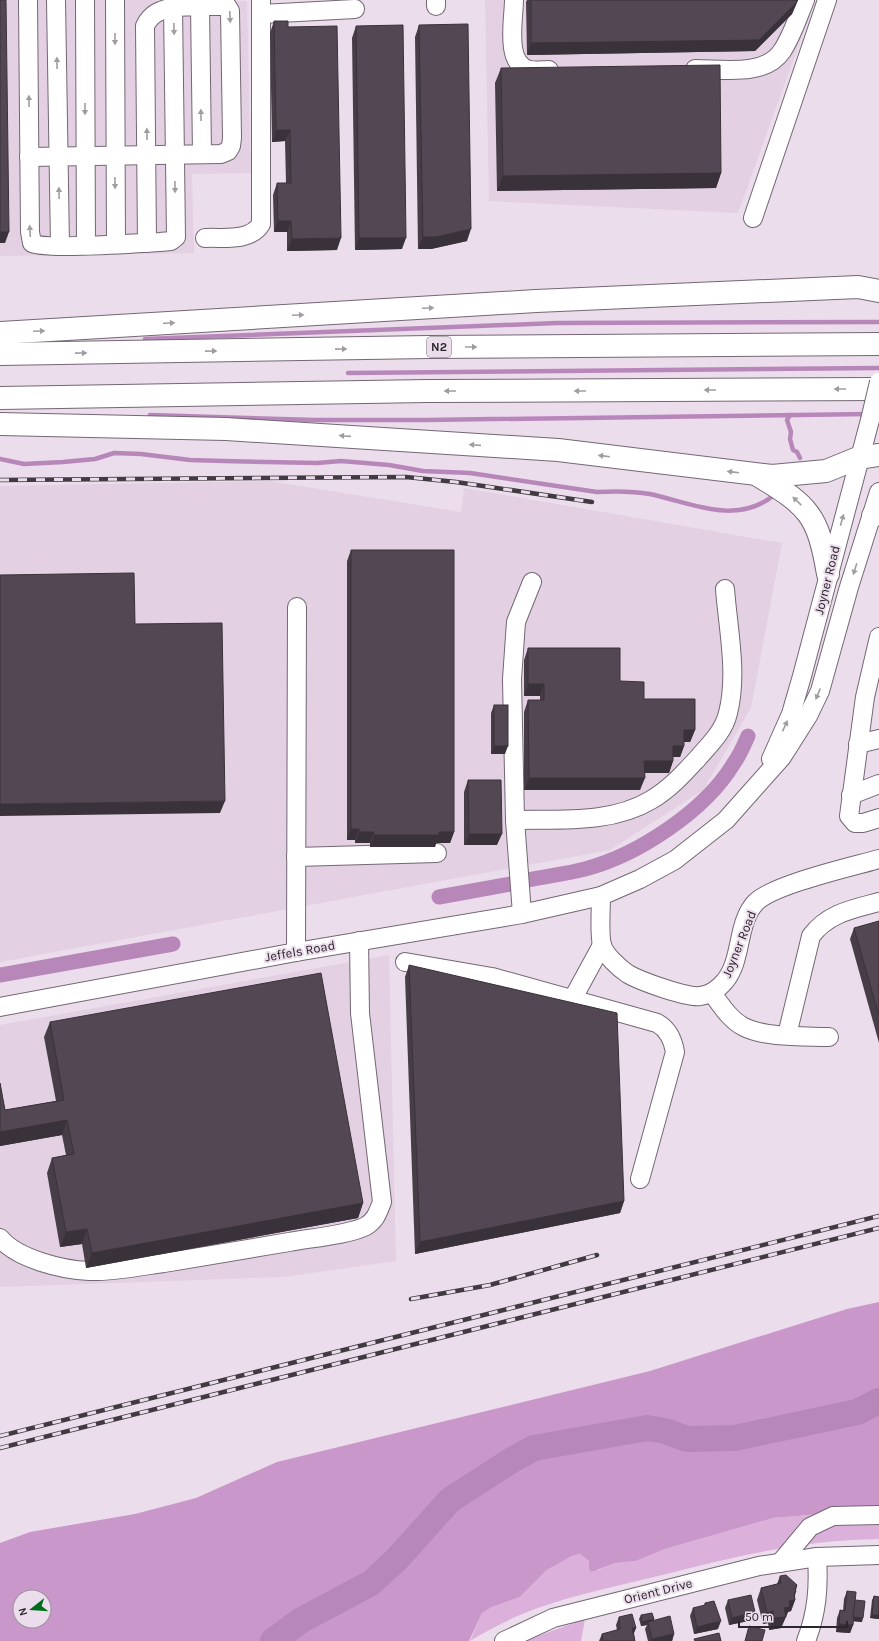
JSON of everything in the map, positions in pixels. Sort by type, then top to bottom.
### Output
[{"type":"highway","points":[[0,333],[536,301],[858,287],[879,292]]},
{"type":"highway","name":"N2","points":[[0,354],[444,347],[879,344]]},
{"type":"highway","points":[[0,398],[436,391],[879,389]]},
{"type":"highway","points":[[0,424],[226,428],[558,450],[772,476],[819,472],[869,457]]},
{"type":"highway","points":[[759,475],[793,497],[807,510],[815,523],[823,544],[828,574]]},
{"type":"street","points":[[28,0],[31,240],[32,243],[39,246],[147,243],[171,241],[176,237],[173,7]]},
{"type":"street","points":[[56,0],[60,246]]},
{"type":"street","points":[[85,0],[86,245]]},
{"type":"street","points":[[115,0],[116,244]]},
{"type":"street","points":[[514,0],[512,45],[516,60],[522,66],[530,70],[562,70]]},
{"type":"street","points":[[682,69],[753,69],[772,62],[782,52],[793,30],[804,0]]},
{"type":"street","points":[[753,218],[827,0]]},
{"type":"street","points":[[200,6],[202,154]]},
{"type":"street","points":[[30,156],[148,156],[220,154],[228,151],[231,146],[230,11],[227,6],[173,7],[157,12],[150,17],[145,26],[148,156],[147,243]]},
{"type":"street","points":[[205,238],[247,236],[253,233],[261,224],[260,7],[355,9]]},
{"type":"street","name":"Joyner Road","points":[[765,775],[791,714],[828,574],[869,457],[870,420],[879,382]]},
{"type":"street","name":"Joyner Road","points":[[601,896],[640,879],[675,860],[726,820],[782,757],[797,734],[820,691],[849,587],[876,514],[879,492]]},
{"type":"street","points":[[522,914],[515,820],[513,647],[516,622],[523,600],[532,582]]},
{"type":"street","points":[[515,820],[588,819],[620,813],[651,800],[680,779],[720,732],[728,714],[731,695],[732,667],[725,589]]},
{"type":"street","points":[[296,952],[297,607]]},
{"type":"street","points":[[879,637],[865,697],[849,816],[851,820],[859,824],[879,818]]},
{"type":"street","points":[[858,744],[879,739]]},
{"type":"street","points":[[851,795],[879,784]]},
{"type":"street","points":[[296,857],[437,854]]},
{"type":"street","name":"Joyner Road","points":[[712,993],[726,980],[733,967],[748,915],[756,902],[771,893],[788,886],[879,859]]},
{"type":"street","points":[[572,1000],[602,945],[601,896]]},
{"type":"street","name":"Jeffels Road","points":[[0,1007],[296,952],[522,914],[601,896]]},
{"type":"street","points":[[787,1035],[812,936],[819,925],[827,919],[879,902]]},
{"type":"street","points":[[0,1238],[3,1242],[29,1258],[41,1262],[87,1271],[98,1271],[169,1262],[340,1233],[365,1226],[375,1219],[382,1202],[360,1013],[359,941]]},
{"type":"street","points":[[602,945],[612,959],[628,974],[653,984],[689,995],[700,996],[712,993],[731,1017],[744,1027],[762,1033],[829,1037]]},
{"type":"street","points":[[405,962],[492,977],[657,1023],[664,1027],[674,1043],[675,1052],[640,1179]]},
{"type":"street","points":[[780,1563],[810,1527],[833,1516],[879,1515]]},
{"type":"street","name":"Orient Drive","points":[[504,1641],[553,1618],[759,1566],[817,1557],[879,1555]]},
{"type":"street","points":[[806,1641],[812,1626],[817,1604],[817,1557]]},
{"type":"shaded area","points":[[0,0],[157,0],[157,2],[247,1],[251,173],[192,174],[194,253],[0,256]]},
{"type":"shaded area","points":[[485,0],[815,0],[738,213],[489,201]]},
{"type":"shaded area","points":[[269,481],[461,512],[464,488],[782,543],[751,708],[703,790],[610,850],[0,962],[0,486]]},
{"type":"shaded area","points":[[389,955],[396,1261],[284,1277],[0,1287],[0,1025]]},
{"type":"shaded area","points":[[879,1302],[879,1509],[773,1518],[665,1549],[636,1561],[616,1563],[591,1572],[589,1569],[589,1561],[580,1554],[572,1556],[547,1570],[520,1597],[492,1607],[482,1613],[469,1641],[0,1641],[0,1543],[30,1532],[135,1514],[196,1498],[277,1462],[650,1371],[847,1309]]},
{"type":"shaded area","points":[[879,1509],[879,1539],[850,1540],[794,1546],[713,1562],[595,1591],[524,1613],[470,1641],[482,1613],[492,1607],[520,1597],[547,1570],[572,1556],[580,1554],[589,1561],[589,1569],[598,1570],[616,1563],[636,1561],[665,1549],[773,1518]]},
{"type":"shaded area","points":[[585,1619],[581,1641],[524,1641]]},
{"type":"building","points":[[0,0],[6,0],[9,232],[0,232]]},
{"type":"building","points":[[531,0],[797,0],[796,3],[759,40],[531,43]]},
{"type":"building","points":[[274,21],[288,21],[288,27],[337,26],[341,238],[292,239],[291,221],[278,221],[277,183],[291,183],[290,130],[276,130]]},
{"type":"building","points":[[468,24],[471,229],[436,237],[423,237],[419,25]]},
{"type":"building","points":[[403,25],[406,238],[359,238],[356,26]]},
{"type":"building","points":[[720,65],[721,173],[503,176],[501,68]]},
{"type":"building","points":[[351,550],[454,550],[454,832],[439,832],[439,835],[374,835],[374,832],[359,832],[359,829],[351,829]]},
{"type":"building","points":[[134,573],[135,624],[222,623],[225,801],[0,804],[0,575]]},
{"type":"building","points":[[528,648],[620,648],[620,681],[644,682],[644,699],[695,699],[695,730],[684,730],[684,746],[673,746],[673,761],[644,761],[645,778],[529,778],[528,700],[544,700],[544,684],[528,684]]},
{"type":"building","points":[[494,705],[508,705],[508,746],[494,746]]},
{"type":"building","points":[[468,780],[501,780],[502,834],[469,834]]},
{"type":"building","points":[[879,921],[879,1016],[854,928]]},
{"type":"building","points":[[409,965],[617,1013],[624,1201],[420,1242]]},
{"type":"building","points":[[321,973],[363,1203],[92,1253],[87,1229],[66,1232],[52,1158],[74,1154],[67,1120],[0,1132],[0,1083],[5,1110],[64,1100],[50,1022]]},
{"type":"building","points":[[786,1575],[797,1585],[795,1589],[796,1592],[794,1593],[795,1600],[789,1601],[790,1607],[784,1608],[786,1617],[773,1618],[773,1611],[767,1613],[761,1588],[781,1583],[780,1576]]},
{"type":"building","points":[[847,1591],[856,1592],[853,1625],[839,1624],[840,1610],[845,1611]]},
{"type":"building","points":[[751,1595],[755,1612],[732,1618],[728,1600]]},
{"type":"building","points":[[874,1596],[879,1597],[879,1615],[872,1615]]},
{"type":"building","points":[[855,1600],[865,1601],[863,1618],[853,1617]]},
{"type":"building","points":[[714,1601],[721,1621],[697,1627],[693,1608]]},
{"type":"building","points":[[652,1613],[654,1619],[642,1622],[641,1615]]},
{"type":"building","points":[[632,1614],[636,1628],[632,1628],[635,1641],[603,1641],[602,1634],[620,1629],[619,1617]]},
{"type":"building","points":[[670,1616],[674,1634],[652,1639],[648,1622]]},
{"type":"building","points":[[749,1626],[765,1630],[762,1641],[745,1641]]},
{"type":"building","points":[[719,1633],[721,1641],[695,1641],[694,1639]]},
{"type":"waterway","points":[[145,339],[557,323],[879,322]]},
{"type":"waterway","points":[[348,373],[879,368]]},
{"type":"waterway","points":[[150,415],[315,420],[426,420],[868,414]]},
{"type":"waterway","points":[[790,415],[787,420],[791,432],[790,439],[793,450],[797,452],[800,458]]},
{"type":"waterway","points":[[0,459],[24,464],[63,462],[95,459],[114,453],[141,454],[190,460],[317,463],[341,461],[389,465],[423,471],[470,473],[597,492],[644,493],[714,510],[729,511],[745,509],[760,504],[774,495]]},
{"type":"waterway","points":[[528,880],[578,871],[605,862],[627,853],[668,829],[706,798],[721,781],[738,757],[748,736]]},
{"type":"waterway","points":[[439,897],[511,884]]},
{"type":"waterway","points":[[0,975],[173,944]]},
{"type":"waterway","points":[[273,1641],[300,1621],[371,1583],[396,1560],[450,1500],[512,1460],[534,1448],[647,1428],[665,1431],[687,1439],[735,1438],[857,1412],[879,1401]]},
{"type":"railway","points":[[0,480],[406,477],[456,482],[592,502]]},
{"type":"railway","points":[[0,1436],[879,1216]]},
{"type":"railway","points":[[0,1448],[879,1228]]},
{"type":"railway","points":[[411,1299],[490,1285],[597,1255]]}]
